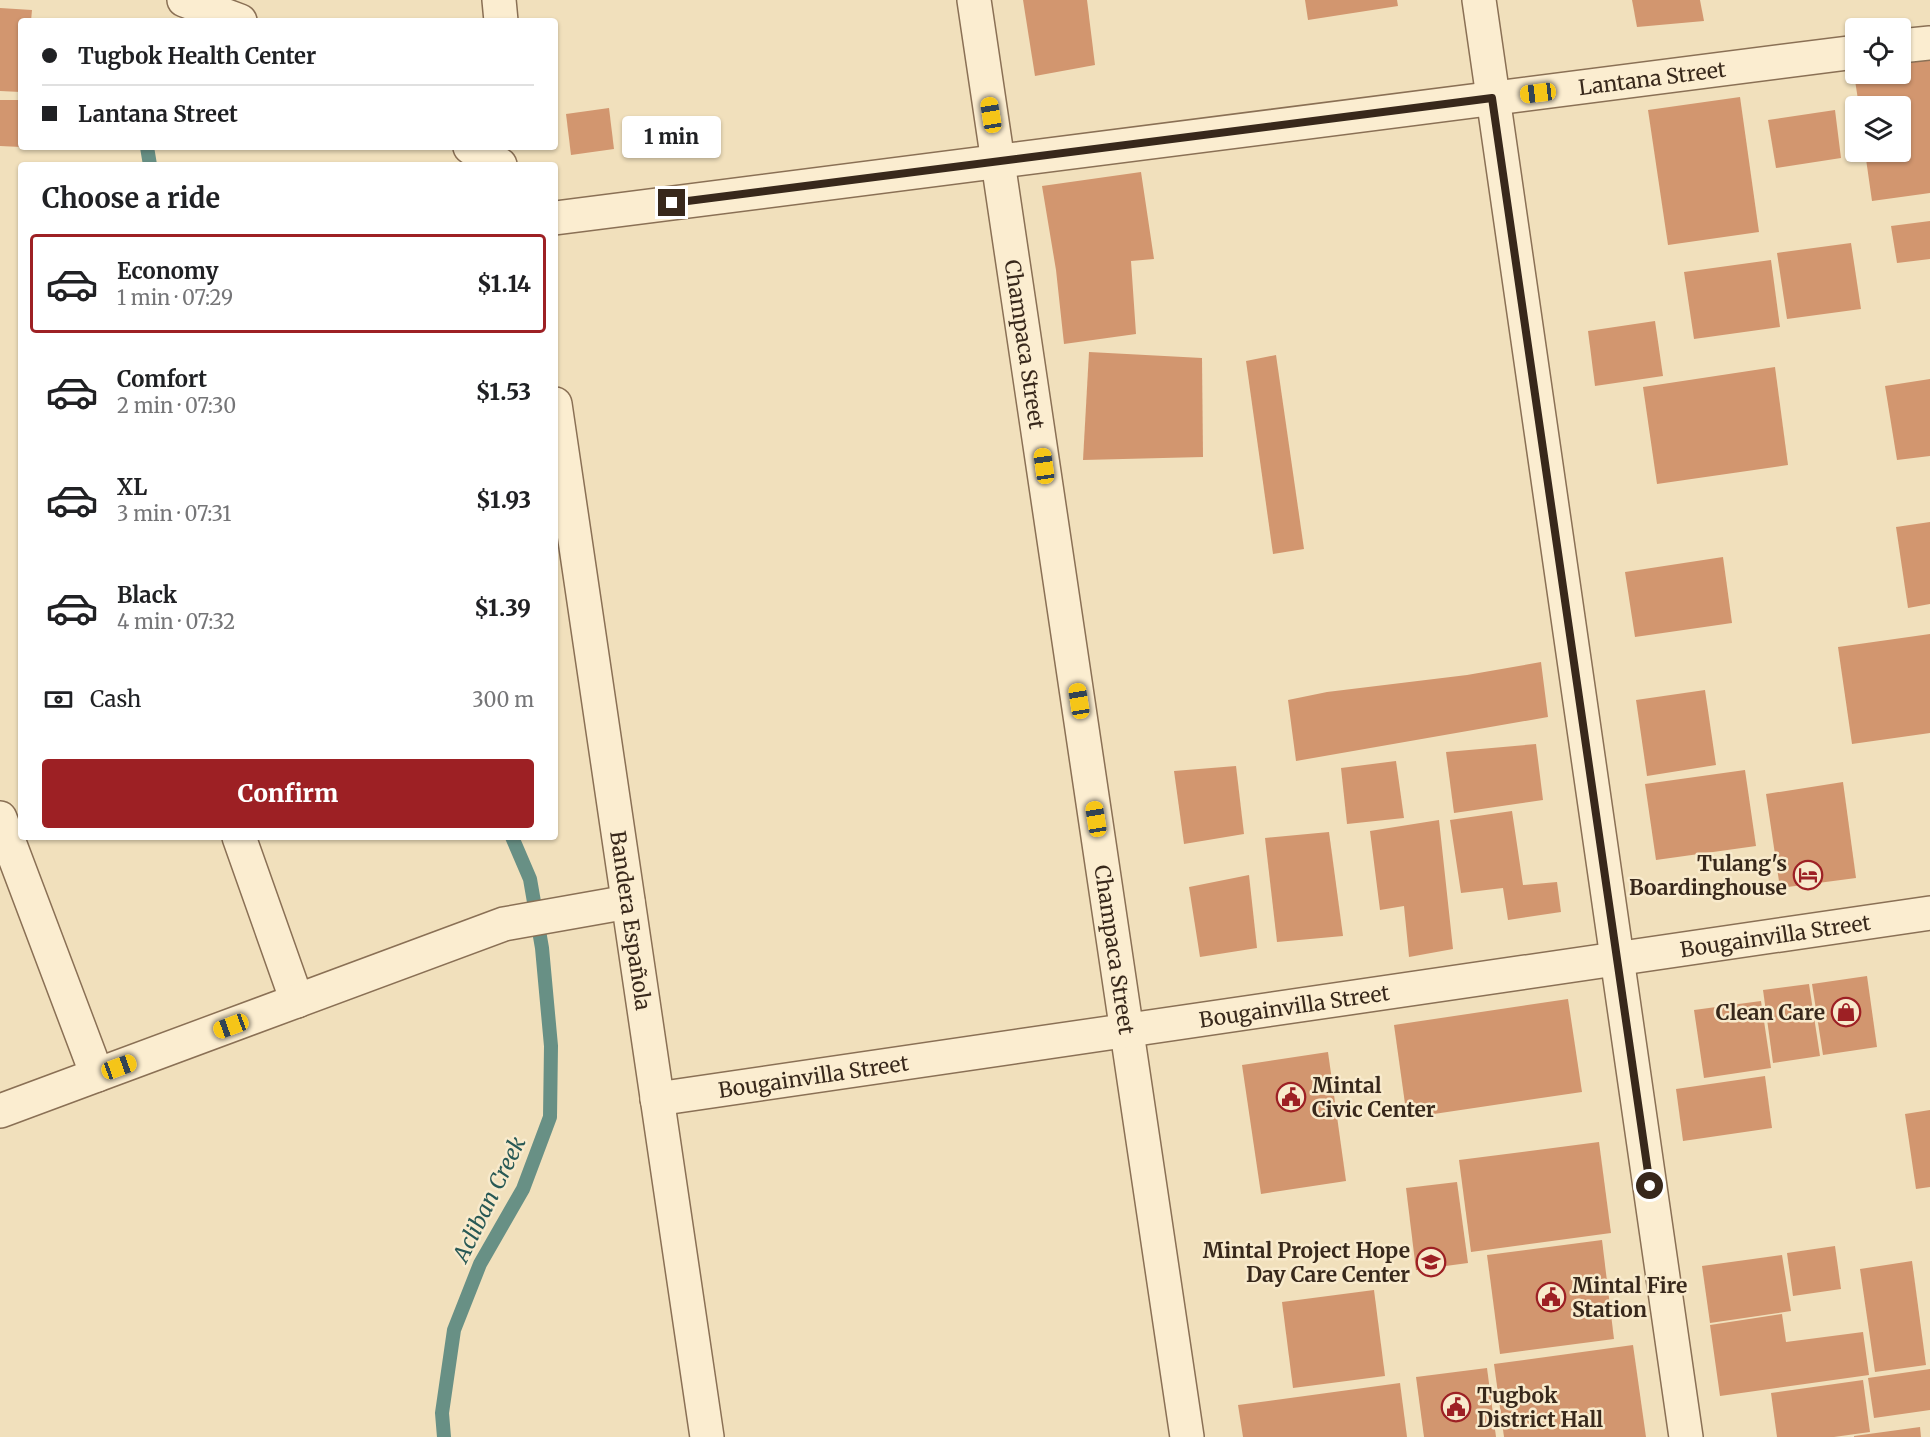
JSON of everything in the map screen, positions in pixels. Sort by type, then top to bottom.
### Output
[{"type":"street","points":[[184,0],[232,18]]},
{"type":"street","points":[[499,0],[501,18]]},
{"type":"street","name":"Champaca Street","points":[[974,0],[1187,1437]]},
{"type":"street","points":[[1479,0],[1686,1437]]},
{"type":"street","points":[[1911,45],[1930,43]]},
{"type":"street","name":"Lantana Street","points":[[558,218],[1845,53]]},
{"type":"street","points":[[475,150],[495,162]]},
{"type":"street","name":"Bandera Española","points":[[558,424],[707,1437]]},
{"type":"street","points":[[0,818],[97,1076]]},
{"type":"street","points":[[240,840],[297,1001]]},
{"type":"street","points":[[0,1111],[504,924],[628,902]]},
{"type":"street","name":"Bougainvilla Street","points":[[657,1098],[1930,913]]},
{"type":"building","points":[[1023,0],[1087,0],[1095,65],[1035,76]]},
{"type":"building","points":[[1305,0],[1397,0],[1398,6],[1308,20]]},
{"type":"building","points":[[1632,0],[1700,0],[1704,21],[1637,27]]},
{"type":"building","points":[[0,8],[32,10],[31,18],[18,18],[18,92],[0,91]]},
{"type":"building","points":[[1930,59],[1930,193],[1872,201],[1866,162],[1911,162],[1911,96],[1857,96],[1856,84],[1911,84],[1911,62]]},
{"type":"building","points":[[1740,97],[1759,232],[1668,245],[1648,110]]},
{"type":"building","points":[[0,100],[18,100],[18,147],[0,146]]},
{"type":"building","points":[[609,108],[614,149],[571,155],[566,114]]},
{"type":"building","points":[[1835,110],[1841,158],[1776,168],[1768,120]]},
{"type":"building","points":[[1141,172],[1154,259],[1131,261],[1136,334],[1064,344],[1056,270],[1042,186]]},
{"type":"building","points":[[1930,221],[1930,259],[1897,263],[1891,226]]},
{"type":"building","points":[[1851,243],[1861,309],[1787,319],[1777,253]]},
{"type":"building","points":[[1771,260],[1780,327],[1694,339],[1684,272]]},
{"type":"building","points":[[1655,321],[1663,376],[1595,386],[1588,331]]},
{"type":"building","points":[[1089,352],[1202,358],[1203,457],[1083,460]]},
{"type":"building","points":[[1276,355],[1304,549],[1273,554],[1246,361]]},
{"type":"building","points":[[1775,367],[1788,465],[1657,484],[1643,387]]},
{"type":"building","points":[[1930,379],[1930,456],[1897,460],[1885,386]]},
{"type":"building","points":[[1930,522],[1930,604],[1908,608],[1896,527]]},
{"type":"building","points":[[1723,557],[1732,623],[1635,637],[1625,572]]},
{"type":"building","points":[[1930,634],[1930,733],[1852,744],[1838,647]]},
{"type":"building","points":[[1541,662],[1548,717],[1296,761],[1288,700],[1327,692],[1467,675]]},
{"type":"building","points":[[1705,690],[1716,765],[1647,776],[1636,700]]},
{"type":"building","points":[[1536,744],[1543,800],[1454,813],[1446,752]]},
{"type":"building","points":[[1396,761],[1404,818],[1347,824],[1341,768]]},
{"type":"building","points":[[1236,766],[1244,834],[1184,844],[1174,771]]},
{"type":"building","points":[[1745,770],[1756,846],[1656,860],[1645,784]]},
{"type":"building","points":[[1843,782],[1856,878],[1780,888],[1766,794]]},
{"type":"building","points":[[1512,811],[1523,885],[1557,882],[1561,912],[1508,920],[1503,888],[1461,893],[1450,820]]},
{"type":"building","points":[[1439,820],[1453,949],[1409,957],[1404,906],[1380,910],[1370,831]]},
{"type":"building","points":[[1329,832],[1343,936],[1277,942],[1265,838]]},
{"type":"building","points":[[1249,875],[1257,948],[1200,957],[1189,887]]},
{"type":"building","points":[[1867,976],[1877,1047],[1823,1055],[1812,984]]},
{"type":"building","points":[[1809,984],[1820,1056],[1773,1063],[1763,990]]},
{"type":"building","points":[[1568,999],[1582,1092],[1407,1118],[1394,1025]]},
{"type":"building","points":[[1761,1001],[1771,1068],[1704,1078],[1694,1010]]},
{"type":"building","name":"Mintal Civic Center","points":[[1328,1052],[1346,1181],[1261,1194],[1242,1065]]},
{"type":"building","points":[[1765,1076],[1772,1128],[1683,1141],[1676,1089]]},
{"type":"building","points":[[1930,1110],[1930,1187],[1916,1189],[1905,1114]]},
{"type":"building","points":[[1599,1142],[1611,1233],[1471,1252],[1459,1160]]},
{"type":"building","points":[[1457,1182],[1468,1263],[1416,1270],[1406,1188]]},
{"type":"building","name":"Mintal Fire Station","points":[[1602,1240],[1614,1339],[1500,1354],[1487,1255]]},
{"type":"building","points":[[1835,1246],[1841,1289],[1793,1296],[1787,1253]]},
{"type":"building","points":[[1782,1255],[1791,1311],[1710,1323],[1702,1266]]},
{"type":"building","points":[[1912,1261],[1926,1365],[1875,1372],[1860,1269]]},
{"type":"building","points":[[1374,1290],[1385,1376],[1293,1388],[1282,1302]]},
{"type":"building","points":[[1782,1314],[1786,1342],[1863,1332],[1869,1375],[1720,1396],[1710,1325]]},
{"type":"building","points":[[1633,1345],[1646,1437],[1504,1437],[1494,1364]]},
{"type":"building","name":"Tugbok District Hall","points":[[1487,1368],[1496,1437],[1424,1437],[1416,1377]]},
{"type":"building","points":[[1930,1369],[1930,1410],[1874,1418],[1868,1378]]},
{"type":"building","points":[[1863,1380],[1870,1432],[1834,1437],[1777,1437],[1771,1393]]},
{"type":"building","points":[[1400,1383],[1407,1437],[1243,1437],[1238,1405]]},
{"type":"building","points":[[1920,1427],[1921,1437],[1854,1437],[1854,1436]]},
{"type":"waterway","name":"Acliban Creek","points":[[148,150],[150,162]]},
{"type":"waterway","name":"Acliban Creek","points":[[444,1437],[442,1413],[454,1330],[480,1264],[523,1189],[550,1117],[551,1046],[542,948],[530,879],[513,840]]},
{"type":"place","name":"Tulang's Boardinghouse","points":[[1808,875]]},
{"type":"place","name":"Clean Care","points":[[1846,1012]]},
{"type":"place","name":"Mintal Civic Center","points":[[1291,1097]]},
{"type":"place","name":"Mintal Project Hope Day Care Center","points":[[1431,1262]]},
{"type":"place","name":"Mintal Fire Station","points":[[1551,1297]]},
{"type":"place","name":"Tugbok District Hall","points":[[1456,1407]]},
{"type":"route","points":[[672,203],[1492,98],[1650,1186]]}]
